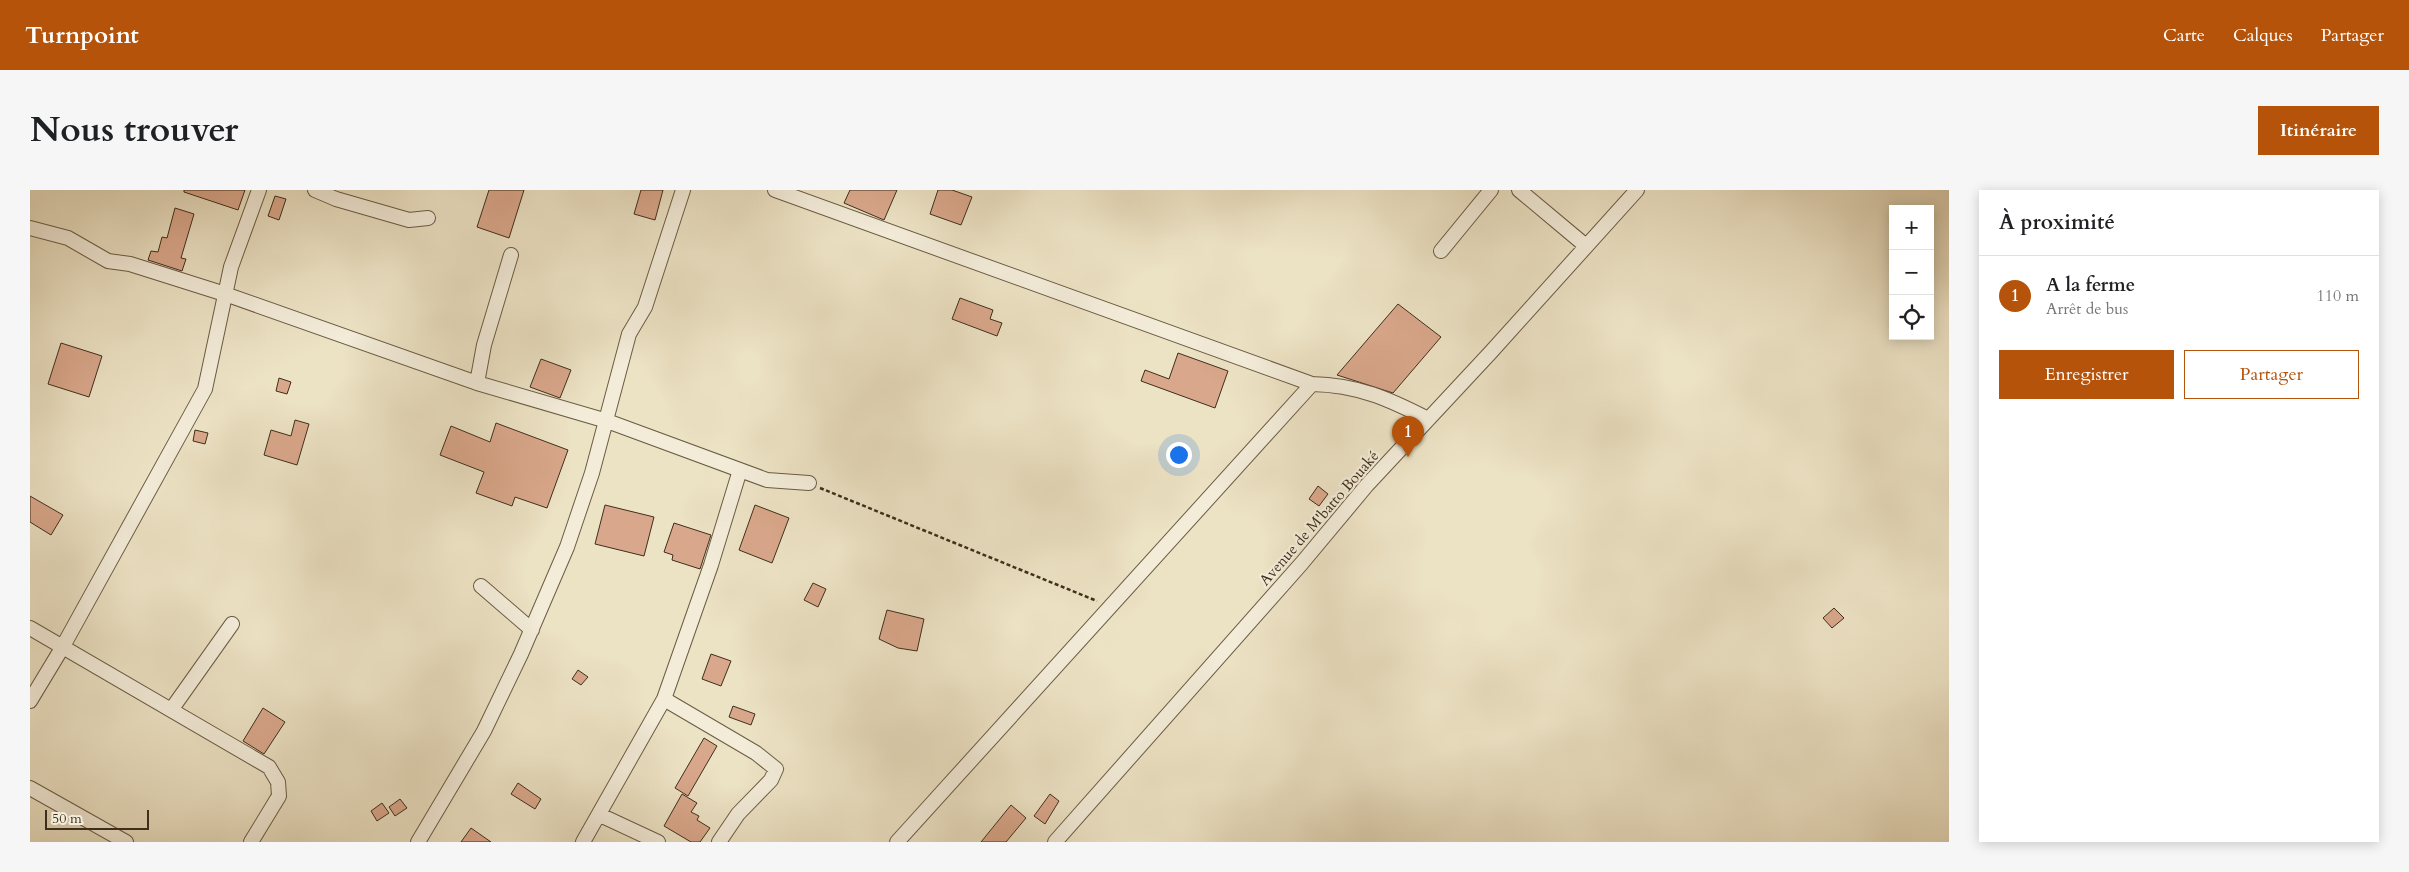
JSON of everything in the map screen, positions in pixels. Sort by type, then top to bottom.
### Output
[{"type":"street","points":[[30,701],[62,648],[205,389],[231,267],[259,190]]},
{"type":"street","points":[[315,190],[336,199],[409,220],[428,218]]},
{"type":"street","points":[[418,842],[484,731],[532,630],[566,547],[592,472],[630,334],[645,307],[683,190]]},
{"type":"street","points":[[775,190],[1312,384],[1337,385],[1387,398],[1428,420]]},
{"type":"street","points":[[1441,251],[1490,190]]},
{"type":"street","points":[[1519,190],[1586,246]]},
{"type":"street","name":"Avenue de M'batto Bouaké","points":[[1055,842],[1302,563],[1367,485],[1637,190]]},
{"type":"street","points":[[30,228],[68,238],[108,261],[130,264],[225,294],[477,382],[606,421],[767,480],[809,484]]},
{"type":"street","points":[[477,382],[484,345],[511,255]]},
{"type":"street","points":[[897,842],[1112,607],[1312,384]]},
{"type":"street","points":[[583,842],[664,699],[711,565],[740,470]]},
{"type":"street","points":[[481,586],[532,630]]},
{"type":"street","points":[[171,710],[232,624]]},
{"type":"street","points":[[30,628],[269,767],[278,782],[279,796],[251,842]]},
{"type":"street","points":[[664,699],[756,753],[776,769],[771,780],[738,814],[720,842]]},
{"type":"street","points":[[30,788],[126,842]]},
{"type":"street","points":[[600,815],[658,842]]},
{"type":"path","points":[[809,484],[1112,607]]},
{"type":"building","points":[[184,190],[245,190],[238,210],[184,192]]},
{"type":"building","points":[[489,190],[524,190],[509,238],[477,227]]},
{"type":"building","points":[[641,190],[663,190],[655,220],[634,214]]},
{"type":"building","points":[[850,190],[897,190],[884,220],[844,203]]},
{"type":"building","points":[[938,190],[952,190],[972,197],[961,225],[930,214]]},
{"type":"building","points":[[275,196],[286,199],[279,220],[268,216]]},
{"type":"building","points":[[175,208],[194,214],[181,258],[186,259],[182,271],[148,260],[151,251],[158,252],[162,237],[167,238]]},
{"type":"building","points":[[960,298],[993,310],[990,319],[1002,323],[997,336],[952,319]]},
{"type":"building","points":[[1398,304],[1441,337],[1393,393],[1337,375]]},
{"type":"building","points":[[61,343],[102,356],[89,397],[48,384]]},
{"type":"building","points":[[1178,353],[1228,371],[1215,408],[1141,381],[1145,370],[1169,379]]},
{"type":"building","points":[[541,359],[571,370],[560,398],[530,387]]},
{"type":"building","points":[[279,378],[291,382],[287,394],[276,391]]},
{"type":"building","points":[[295,420],[309,424],[297,465],[264,455],[271,430],[291,436]]},
{"type":"building","points":[[496,423],[568,450],[547,508],[515,497],[512,506],[476,493],[484,472],[440,455],[451,426],[490,442]]},
{"type":"building","points":[[195,430],[208,433],[205,444],[193,441]]},
{"type":"building","points":[[1318,486],[1328,494],[1319,506],[1309,499]]},
{"type":"building","points":[[30,496],[63,515],[51,535],[30,522]]},
{"type":"building","points":[[605,505],[654,517],[644,556],[595,544]]},
{"type":"building","points":[[755,505],[789,518],[772,563],[739,550]]},
{"type":"building","points":[[674,523],[711,535],[700,569],[672,560],[673,555],[664,552]]},
{"type":"building","points":[[813,583],[826,589],[818,607],[804,600]]},
{"type":"building","points":[[1834,608],[1844,618],[1832,628],[1823,618]]},
{"type":"building","points":[[887,610],[924,619],[917,651],[898,648],[879,639]]},
{"type":"building","points":[[711,654],[731,661],[721,686],[702,679]]},
{"type":"building","points":[[578,670],[588,677],[581,685],[572,679]]},
{"type":"building","points":[[733,706],[755,714],[751,725],[729,717]]},
{"type":"building","points":[[263,708],[285,722],[264,754],[243,741]]},
{"type":"building","points":[[704,738],[717,746],[688,796],[675,788]]},
{"type":"building","points":[[518,783],[541,799],[535,809],[511,794]]},
{"type":"building","points":[[682,794],[697,803],[691,812],[699,816],[697,820],[710,828],[700,842],[691,842],[664,826]]},
{"type":"building","points":[[1050,794],[1059,801],[1045,824],[1034,816]]},
{"type":"building","points":[[400,799],[407,808],[395,816],[389,807]]},
{"type":"building","points":[[382,803],[389,813],[377,821],[371,811]]},
{"type":"building","points":[[1011,805],[1026,818],[1006,842],[981,842]]},
{"type":"building","points":[[471,828],[491,842],[461,842]]},
{"type":"place","name":"A la ferme","points":[[1408,457]]}]
